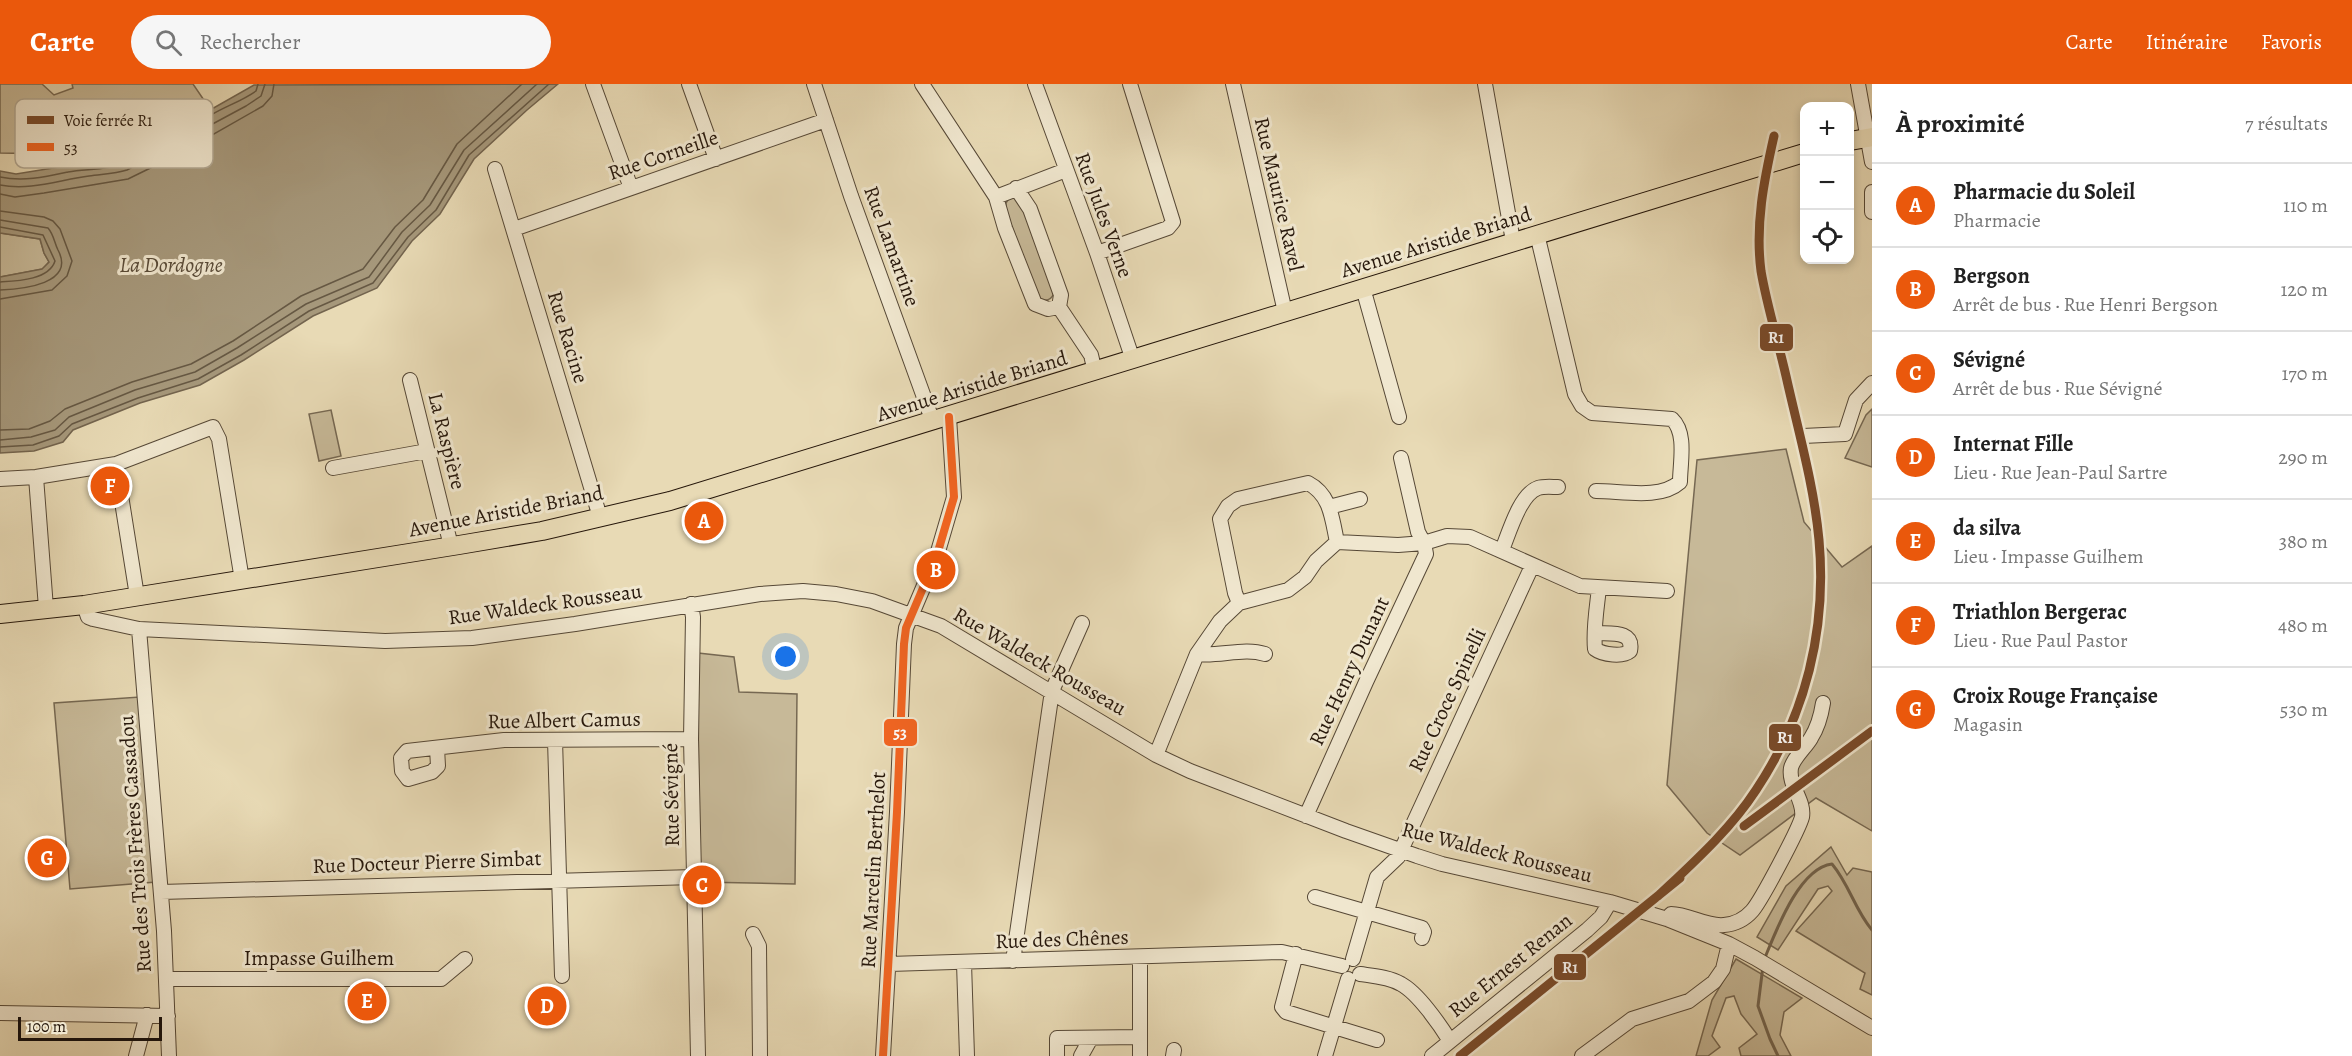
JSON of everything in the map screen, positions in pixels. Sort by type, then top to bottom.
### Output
[{"type":"main road","name":"Avenue Aristide Briand","points":[[0,614],[84,605],[542,531],[670,501],[1800,154]]},
{"type":"street","points":[[593,84],[631,188]]},
{"type":"street","points":[[689,84],[716,159]]},
{"type":"street","name":"Rue Lamartine","points":[[814,84],[851,196],[941,419],[954,497],[937,555],[912,615]]},
{"type":"street","points":[[922,84],[996,197],[1005,228],[1035,304],[1048,309],[1059,307]]},
{"type":"street","name":"Rue Jules Verne","points":[[1035,84],[1097,253],[1133,360]]},
{"type":"street","points":[[1097,253],[1168,228],[1173,222],[1130,84]]},
{"type":"street","name":"Rue Maurice Ravel","points":[[1233,84],[1285,312]]},
{"type":"street","points":[[1485,84],[1513,241]]},
{"type":"street","points":[[1858,84],[1863,139],[1872,162]]},
{"type":"street","name":"Rue Corneille","points":[[514,229],[826,120]]},
{"type":"street","name":"Rue Racine","points":[[495,169],[600,517]]},
{"type":"street","points":[[996,197],[1066,170]]},
{"type":"street","points":[[1016,188],[1030,209],[1034,220],[1061,295],[1059,307],[1091,355],[1095,372]]},
{"type":"street","points":[[1872,192],[1872,212]]},
{"type":"street","points":[[1537,234],[1575,394],[1582,406],[1592,413],[1672,419],[1678,425],[1681,437],[1680,482],[1671,490],[1658,493],[1596,491]]},
{"type":"street","points":[[1362,288],[1399,417]]},
{"type":"street","name":"La Raspière","points":[[410,380],[451,546]]},
{"type":"street","points":[[1803,436],[1845,434],[1856,400],[1872,382]]},
{"type":"street","points":[[0,479],[36,477],[116,464],[213,427],[219,439],[242,580]]},
{"type":"street","points":[[333,468],[428,451]]},
{"type":"street","points":[[1401,458],[1418,532],[1424,543]]},
{"type":"street","points":[[116,464],[137,596]]},
{"type":"street","points":[[36,477],[46,608]]},
{"type":"street","points":[[1239,603],[1220,519],[1228,506],[1238,499],[1308,483],[1318,489],[1327,500],[1337,542]]},
{"type":"street","points":[[1502,550],[1524,499],[1530,492],[1540,487],[1558,487]]},
{"type":"street","points":[[1329,507],[1360,499]]},
{"type":"street","points":[[1156,755],[1197,654],[1203,642],[1220,621],[1239,603],[1288,590],[1305,577],[1316,561],[1337,542],[1398,545],[1424,543],[1447,536],[1470,537],[1573,584],[1599,588],[1667,591]]},
{"type":"street","name":"Rue Henry Dunant","points":[[1306,816],[1365,682],[1426,554],[1424,543]]},
{"type":"street","name":"Rue Croce Spinelli","points":[[1325,1056],[1377,877],[1398,857],[1532,566]]},
{"type":"street","points":[[1596,633],[1599,588]]},
{"type":"street","name":"Rue Waldeck Rousseau","points":[[84,605],[88,617],[93,620],[139,629],[385,641],[472,638],[760,594],[803,591],[872,601],[941,626],[1156,755],[1190,771],[1400,851],[1442,864],[1610,902],[1667,919]]},
{"type":"street","name":"Rue Sévigné","points":[[691,604],[693,617],[691,739],[698,1056]]},
{"type":"street","name":"Rue Marcelin Berthelot","points":[[883,1056],[904,644],[906,627],[912,615]]},
{"type":"street","points":[[1013,961],[1052,691],[1082,623]]},
{"type":"street","name":"Rue des Trois Frères Cassadou","points":[[139,629],[161,892],[169,1056]]},
{"type":"street","points":[[1197,654],[1209,656],[1256,651],[1265,654]]},
{"type":"street","points":[[1823,704],[1820,722],[1812,738],[1791,765],[1790,778],[1800,803],[1802,816],[1796,832],[1752,911],[1738,923],[1721,926],[1681,914],[1671,914],[1667,919],[1729,944],[1772,967],[1872,1028]]},
{"type":"street","name":"Rue Albert Camus","points":[[437,748],[504,741],[691,739]]},
{"type":"street","points":[[555,740],[562,976]]},
{"type":"street","name":"Rue Docteur Pierre Simbat","points":[[161,892],[694,877]]},
{"type":"street","points":[[1315,897],[1422,928],[1424,932],[1422,938]]},
{"type":"street","name":"Rue Ernest Renan","points":[[1432,1056],[1587,930],[1601,917],[1610,902]]},
{"type":"street","points":[[753,934],[759,946],[760,1056]]},
{"type":"street","points":[[1582,1056],[1632,1019],[1689,1001],[1714,982],[1723,969],[1729,944]]},
{"type":"street","name":"Rue des Chênes","points":[[889,964],[1282,952],[1400,982],[1411,990],[1450,1041]]},
{"type":"street","points":[[1296,954],[1282,1007],[1286,1012],[1377,1040]]},
{"type":"street","points":[[1140,958],[1140,1056]]},
{"type":"street","name":"Impasse Guilhem","points":[[167,979],[441,978],[465,959]]},
{"type":"street","points":[[964,963],[967,1056]]},
{"type":"street","points":[[0,1013],[168,1016]]},
{"type":"street","points":[[136,1056],[147,1015]]},
{"type":"street","points":[[1057,1056],[1057,1038],[1140,1037]]},
{"type":"street","points":[[1081,1056],[1091,1038]]},
{"type":"shaded area","points":[[0,84],[42,84],[54,95],[73,88],[72,84],[193,84],[203,99],[15,99],[15,153],[0,153]]},
{"type":"shaded area","points":[[1014,196],[1021,199],[1054,291],[1048,300],[1038,297],[1006,211],[1006,203]]},
{"type":"shaded area","points":[[0,233],[40,239],[49,262],[43,269],[0,277]]},
{"type":"shaded area","points":[[1872,409],[1872,467],[1845,458],[1866,415]]},
{"type":"shaded area","points":[[331,410],[341,456],[319,461],[309,414]]},
{"type":"shaded area","points":[[1786,449],[1804,522],[1842,567],[1872,546],[1872,831],[1816,798],[1740,855],[1707,833],[1667,785],[1697,460]]},
{"type":"shaded area","points":[[698,653],[734,657],[739,692],[797,694],[795,884],[699,882]]},
{"type":"shaded area","points":[[140,697],[156,882],[70,889],[54,703]]},
{"type":"shaded area","points":[[1831,847],[1847,875],[1853,868],[1872,872],[1872,995],[1860,989],[1865,973],[1796,931],[1832,891],[1828,886],[1818,889],[1778,950],[1757,937],[1786,886]]},
{"type":"shaded area","points":[[1736,959],[1802,998],[1784,1012],[1780,1035],[1791,1056],[1741,1056],[1739,1048],[1757,1034],[1741,1014],[1734,996],[1726,998],[1712,1036],[1720,1047],[1708,1056],[1696,1056],[1712,1000]]},
{"type":"water","name":"La Dordogne","points":[[558,84],[474,159],[440,214],[412,241],[377,288],[313,316],[200,385],[140,403],[73,430],[63,442],[34,451],[0,453],[0,277],[42,269],[49,262],[40,239],[0,233],[0,171],[16,174],[53,168],[213,168],[213,108],[254,85]]},
{"type":"waterway","points":[[1764,960],[1782,918],[1799,888],[1820,868],[1832,864],[1872,930]]},
{"type":"waterway","points":[[1763,966],[1758,1006],[1778,1056]]},
{"type":"railway","points":[[1658,896],[1723,832],[1756,790],[1788,732],[1800,701],[1816,638],[1821,573],[1817,519],[1805,458],[1763,284],[1759,254],[1762,203],[1774,136]]},
{"type":"rail line","name":"R1","points":[[1658,896],[1723,832],[1756,790],[1788,732],[1800,701],[1816,638],[1821,573],[1817,519],[1805,458],[1763,284],[1759,254],[1762,203],[1774,136]]},
{"type":"rail line","name":"R1","points":[[1744,826],[1872,731]]},
{"type":"rail line","name":"R1","points":[[1460,1056],[1680,878]]},
{"type":"transit line","name":"53","points":[[883,1056],[904,644],[906,628],[937,555],[954,497],[949,417]]},
{"type":"place","name":"Triathlon Bergerac","points":[[110,486]]},
{"type":"place","name":"Pharmacie du Soleil","points":[[704,521]]},
{"type":"place","name":"Bergson","points":[[936,570]]},
{"type":"place","name":"Croix Rouge Française","points":[[47,858]]},
{"type":"place","name":"Sévigné","points":[[702,885]]},
{"type":"place","name":"da silva","points":[[367,1001]]},
{"type":"place","name":"Internat Fille","points":[[547,1006]]}]
